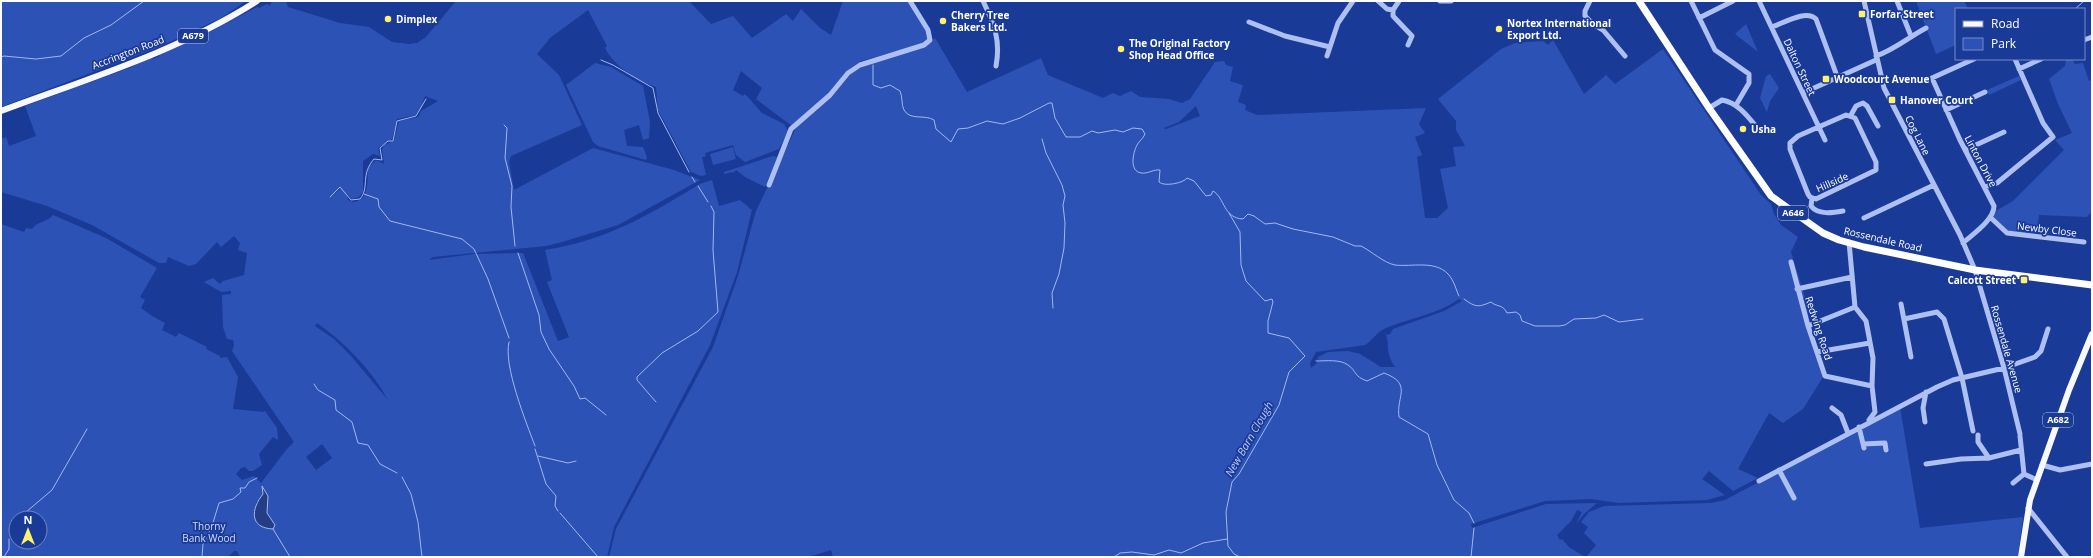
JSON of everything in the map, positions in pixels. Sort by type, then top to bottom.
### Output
[{"type":"highway","name":"Rossendale Road","points":[[1639,1],[1709,108],[1771,196],[1823,232],[1849,242],[1975,270],[2092,285]]},
{"type":"main road","name":"Accrington Road","points":[[1,112],[157,52],[204,31],[257,1]]},
{"type":"main road","name":"A682","points":[[2021,557],[2028,508],[2042,465],[2092,334]]},
{"type":"street","points":[[769,185],[780,152],[791,129],[830,95],[848,73],[860,65],[924,45],[930,40],[928,30],[910,1]]},
{"type":"street","points":[[983,1],[997,37],[999,50],[996,66]]},
{"type":"street","points":[[1327,56],[1338,23],[1353,1]]},
{"type":"street","points":[[1378,1],[1387,9],[1393,10]]},
{"type":"street","points":[[1399,1],[1393,10],[1395,20],[1410,32],[1412,36],[1408,45]]},
{"type":"street","points":[[1440,1],[1451,1]]},
{"type":"street","points":[[1590,1],[1585,11],[1585,16],[1593,24],[1603,30],[1625,56]]},
{"type":"street","points":[[1691,1],[1715,50],[1749,74],[1749,83],[1736,105]]},
{"type":"street","points":[[1699,18],[1733,1]]},
{"type":"street","name":"Dalton Street","points":[[1760,1],[1825,140]]},
{"type":"street","name":"Cog Lane","points":[[1864,1],[1884,88],[1934,185],[1975,270]]},
{"type":"street","points":[[1898,1],[1911,36]]},
{"type":"street","points":[[1772,27],[1806,15],[1812,16],[1816,19],[1837,76]]},
{"type":"street","points":[[1249,22],[1285,36],[1330,47]]},
{"type":"street","points":[[1803,93],[1890,51],[1911,36],[1926,28]]},
{"type":"street","name":"Linton Drive","points":[[1972,60],[1932,78],[1965,150],[1994,206],[1994,212],[1990,217]]},
{"type":"street","points":[[1985,187],[2004,177],[2053,137],[2043,123],[2015,60]]},
{"type":"street","points":[[2019,69],[2039,60]]},
{"type":"street","points":[[1946,110],[1984,95]]},
{"type":"street","points":[[1709,108],[1722,100],[1736,105],[1759,130]]},
{"type":"street","name":"Hillside","points":[[1851,115],[1855,118],[1876,162],[1876,170],[1816,199],[1812,198],[1808,194],[1790,149],[1790,143],[1792,140],[1841,117],[1851,115],[1856,106],[1863,103],[1868,106],[1878,126]]},
{"type":"street","points":[[1965,150],[2004,132]]},
{"type":"street","points":[[1864,218],[1934,185]]},
{"type":"street","points":[[1812,198],[1811,206],[1818,211],[1829,213],[1843,211]]},
{"type":"street","points":[[1963,243],[1990,217]]},
{"type":"street","name":"Newby Close","points":[[1990,217],[2006,233],[2084,242]]},
{"type":"street","points":[[1849,242],[1855,307],[1866,321],[1873,358],[1872,386],[1875,412],[1868,422]]},
{"type":"street","name":"Redwing Road","points":[[1791,262],[1808,326],[1825,376],[1872,386]]},
{"type":"street","name":"Rossendale Avenue","points":[[1975,270],[2004,368],[2020,435],[2024,474]]},
{"type":"street","points":[[1797,288],[1852,277]]},
{"type":"street","points":[[1901,304],[1911,357]]},
{"type":"street","points":[[1808,326],[1855,307]]},
{"type":"street","points":[[1904,319],[1937,312],[1944,319],[1962,378],[1973,431]]},
{"type":"street","points":[[1759,481],[1926,392],[1962,378],[2004,368],[2035,357],[2041,351],[2048,329]]},
{"type":"street","points":[[1817,352],[1870,343]]},
{"type":"street","points":[[1925,422],[1923,408],[1926,392]]},
{"type":"street","points":[[1832,408],[1841,415],[1848,433]]},
{"type":"street","points":[[1874,419],[1879,420],[1892,413]]},
{"type":"street","points":[[1859,427],[1863,446],[1886,444],[1886,450]]},
{"type":"street","points":[[1978,435],[1978,442],[1989,458]]},
{"type":"street","points":[[1926,464],[1961,459],[1989,458],[2021,450]]},
{"type":"street","points":[[2042,465],[2060,470],[2092,464]]},
{"type":"street","points":[[1779,470],[1794,498]]},
{"type":"street","points":[[2013,483],[2024,474],[2037,480]]},
{"type":"street","points":[[2028,508],[2067,557]]},
{"type":"green space","points":[[1,1],[246,1],[221,18],[159,47],[1,107]]},
{"type":"green space","name":"Thorny Bank Wood","points":[[272,1],[286,1],[288,7],[340,23],[369,27],[392,42],[409,44],[417,43],[426,37],[456,1],[689,1],[711,24],[733,16],[752,38],[786,14],[793,21],[801,9],[820,28],[831,35],[843,1],[908,1],[928,33],[928,38],[922,44],[861,61],[850,68],[830,92],[792,126],[756,99],[762,88],[741,71],[733,90],[743,96],[744,94],[747,96],[762,113],[784,124],[788,131],[779,149],[745,162],[736,155],[733,145],[705,153],[706,156],[702,157],[706,175],[701,176],[691,172],[658,110],[656,87],[634,77],[614,61],[605,48],[607,46],[588,10],[550,38],[537,54],[559,75],[582,125],[511,156],[509,162],[514,190],[593,148],[674,170],[700,180],[618,225],[562,242],[546,246],[433,257],[429,260],[474,254],[523,253],[558,341],[569,337],[547,282],[552,280],[545,250],[567,246],[607,233],[644,216],[700,184],[712,180],[719,206],[740,200],[752,210],[737,272],[710,345],[614,527],[607,557],[240,557],[237,551],[234,551],[228,557],[1,557],[1,224],[24,232],[26,228],[32,229],[37,224],[53,215],[106,238],[157,268],[140,297],[145,300],[141,308],[165,323],[162,330],[176,337],[179,333],[207,347],[206,349],[220,356],[220,358],[227,357],[238,377],[233,409],[265,411],[277,428],[278,440],[273,437],[259,454],[262,465],[253,471],[249,471],[245,467],[241,468],[236,474],[242,480],[254,476],[261,483],[286,450],[294,442],[232,351],[234,345],[233,340],[227,339],[223,327],[222,295],[231,294],[231,291],[221,292],[204,282],[213,278],[220,284],[223,281],[244,275],[247,253],[238,250],[240,243],[234,236],[221,247],[217,242],[196,264],[189,266],[168,257],[166,263],[159,263],[92,225],[47,206],[1,192],[1,139],[6,137],[9,146],[36,136],[25,106],[129,68],[152,57],[153,59],[160,56],[159,54],[204,35],[257,7],[259,8],[267,4],[270,6]],"holes":[[[425,96],[438,101],[421,111],[418,117],[399,121],[394,141],[384,145],[382,150],[384,164],[376,160],[368,168],[365,194],[362,198],[353,202],[348,200],[347,194],[352,199],[359,197],[363,192],[363,161],[373,154],[380,156],[378,148],[392,139],[397,119],[416,115]],[[317,323],[338,339],[357,357],[374,378],[388,400],[351,356],[334,339],[315,326]],[[322,444],[332,458],[316,470],[306,457]],[[263,494],[268,496],[267,513],[275,525],[256,503]]]},
{"type":"green space","points":[[1916,1],[1964,1],[1968,8],[1955,8],[1955,45],[1936,54]]},
{"type":"green space","points":[[1746,24],[1758,52],[1735,34]]},
{"type":"green space","points":[[935,38],[967,92],[1041,58],[1048,75],[1103,98],[1113,93],[1120,96],[1131,91],[1140,97],[1169,99],[1182,103],[1190,99],[1215,62],[1224,61],[1226,65],[1233,67],[1230,81],[1243,85],[1238,102],[1246,105],[1245,110],[1257,115],[1426,108],[1419,124],[1425,133],[1415,137],[1422,155],[1417,157],[1425,218],[1437,218],[1448,208],[1440,169],[1456,166],[1453,147],[1465,146],[1456,130],[1456,121],[1438,99],[1501,49],[1515,43],[1543,41],[1548,45],[1553,40],[1584,94],[1606,75],[1615,84],[1663,49],[1761,195],[1771,204],[1774,214],[1781,225],[1798,237],[1791,252],[1807,304],[1809,321],[1824,366],[1823,377],[1803,409],[1783,423],[1769,413],[1738,469],[1758,478],[1733,491],[1709,471],[1702,479],[1725,495],[1707,500],[1619,503],[1591,499],[1545,501],[1471,524],[1472,528],[1546,504],[1597,503],[1584,514],[1576,524],[1582,512],[1577,510],[1571,521],[1557,535],[1560,540],[1562,539],[1569,547],[1585,557],[833,557],[831,550],[808,557],[609,557],[616,529],[713,347],[738,276],[756,211],[796,128],[850,74],[862,67],[929,44]],"holes":[[[1196,106],[1200,116],[1166,129],[1164,128],[1179,122]],[[1459,299],[1462,301],[1444,311],[1393,329],[1390,334],[1387,335],[1385,332],[1390,356],[1395,367],[1381,367],[1360,354],[1348,351],[1328,352],[1318,357],[1317,363],[1311,368],[1310,363],[1316,352],[1365,345],[1384,329],[1432,313]]]},
{"type":"green space","points":[[2066,60],[2073,60],[2075,64],[2083,63],[2089,81],[2092,80],[2092,211],[2087,217],[2039,215],[2036,236],[2007,233],[1990,217],[1994,212],[2013,201],[2064,150],[2055,140],[2072,133],[2058,104],[2049,79],[2065,66]]},
{"type":"green space","points":[[595,63],[611,67],[643,86],[650,122],[649,138],[643,140],[639,125],[624,130],[627,146],[643,147],[647,157],[646,160],[598,146],[593,142],[566,85]]},
{"type":"green space","points":[[1770,74],[1779,88],[1770,101],[1767,112],[1760,98],[1766,76]]},
{"type":"green space","points":[[2019,76],[2021,80],[1989,95],[1987,90]]},
{"type":"green space","points":[[733,147],[736,159],[713,165],[710,154]]},
{"type":"green space","points":[[773,156],[777,157],[765,187],[745,177],[736,170],[733,173],[724,174],[724,172]]},
{"type":"green space","points":[[1900,407],[1920,528],[2023,517],[2018,557],[1586,557],[1596,545],[1584,533],[1588,527],[1581,522],[1589,512],[1604,506],[1711,503],[1725,500]]},
{"type":"shaded area","points":[[262,486],[268,496],[267,513],[275,525],[273,529],[265,528],[260,525],[254,517],[256,506],[263,494]]},
{"type":"waterway","points":[[1,57],[36,59],[61,56],[84,38],[111,25],[144,1]]},
{"type":"waterway","points":[[2076,8],[2084,1]]},
{"type":"waterway","points":[[601,60],[613,65],[653,88],[658,113],[689,172]]},
{"type":"waterway","points":[[873,65],[873,85],[881,88],[890,85],[900,91],[904,110],[910,115],[926,117],[934,120],[936,129],[951,142],[958,129],[968,128],[987,121],[1003,124],[1020,118],[1049,103],[1052,103],[1055,118],[1066,137],[1080,137],[1092,131],[1098,133],[1115,130],[1123,132],[1133,128],[1142,129],[1145,134],[1137,145],[1133,157],[1133,165],[1137,172],[1144,173],[1160,170],[1159,182],[1165,184],[1178,183],[1187,178],[1194,181],[1206,196],[1211,195],[1213,191],[1217,194],[1228,212],[1236,218],[1243,219],[1248,214],[1254,216],[1265,224],[1275,223],[1293,229],[1333,237],[1355,246],[1361,246],[1395,265],[1423,265],[1437,267],[1450,276],[1459,296]]},
{"type":"waterway","points":[[330,197],[340,187],[351,200],[360,199],[364,190],[367,170],[374,159],[382,160],[380,148],[388,141],[393,141],[397,121],[416,116],[426,99]]},
{"type":"waterway","points":[[504,125],[507,128],[505,158],[512,186],[511,207],[515,246]]},
{"type":"waterway","points":[[1042,139],[1046,153],[1062,185],[1065,196],[1063,205],[1065,223],[1064,248],[1059,274],[1052,293],[1053,308]]},
{"type":"waterway","points":[[692,177],[695,182]]},
{"type":"waterway","points":[[698,186],[708,202]]},
{"type":"waterway","points":[[364,194],[378,199],[379,207],[390,221],[462,239],[474,249],[488,279],[509,338]]},
{"type":"waterway","points":[[656,402],[637,380],[637,377],[662,353],[698,331],[718,312],[713,250],[714,212],[711,206]]},
{"type":"waterway","name":"New Barn Clough","points":[[1229,213],[1240,232],[1241,265],[1246,281],[1265,301],[1272,299],[1273,302],[1268,321],[1268,333],[1289,338],[1305,356],[1289,372],[1279,405],[1239,474],[1232,482],[1226,512],[1228,546],[1234,554],[1240,557]]},
{"type":"waterway","points":[[518,253],[539,315],[541,332],[549,349],[574,386],[580,399],[585,398],[606,415]]},
{"type":"waterway","points":[[1464,299],[1478,306],[1491,302],[1504,308],[1507,313],[1516,312],[1520,315],[1522,321],[1535,326],[1559,326],[1565,325],[1574,319],[1596,318],[1604,315],[1619,322],[1643,319]]},
{"type":"waterway","points":[[509,342],[509,365],[512,379],[521,409],[535,446]]},
{"type":"waterway","points":[[1316,361],[1345,363],[1351,367],[1359,377],[1367,381],[1384,373],[1393,377],[1398,382],[1401,386],[1399,417],[1428,434],[1437,465],[1454,500],[1469,513],[1474,523]]},
{"type":"waterway","points":[[314,384],[318,390],[335,400],[336,410],[352,422],[358,443],[368,445],[380,464],[397,473]]},
{"type":"waterway","points":[[28,510],[52,490],[87,429]]},
{"type":"waterway","points":[[535,449],[546,484],[556,496],[555,506],[558,511]]},
{"type":"waterway","points":[[538,456],[568,463],[576,461]]},
{"type":"waterway","points":[[402,477],[411,494],[418,522],[422,557]]},
{"type":"waterway","points":[[202,557],[203,544],[212,526],[219,503],[233,499],[241,492],[240,488],[245,488],[249,482],[257,478]]},
{"type":"waterway","points":[[560,513],[598,557]]},
{"type":"waterway","points":[[1471,557],[1474,528]]},
{"type":"waterway","points":[[273,529],[290,557]]},
{"type":"waterway","points":[[1114,557],[1120,553],[1132,552],[1154,555],[1169,550],[1181,553],[1203,543],[1227,539]]},
{"type":"waterway","points":[[4,557],[8,550]]},
{"type":"place","name":"Forfar Street","points":[[1862,14]]},
{"type":"place","name":"Dimplex","points":[[388,19]]},
{"type":"place","name":"Cherry Tree Bakers Ltd.","points":[[943,21]]},
{"type":"place","name":"Nortex International Export Ltd.","points":[[1499,29]]},
{"type":"place","name":"The Original Factory Shop Head Office","points":[[1121,49]]},
{"type":"place","name":"Woodcourt Avenue","points":[[1826,79]]},
{"type":"place","name":"Hanover Court","points":[[1892,100]]},
{"type":"place","name":"Usha","points":[[1743,129]]},
{"type":"place","name":"Calcott Street","points":[[2024,280]]}]
